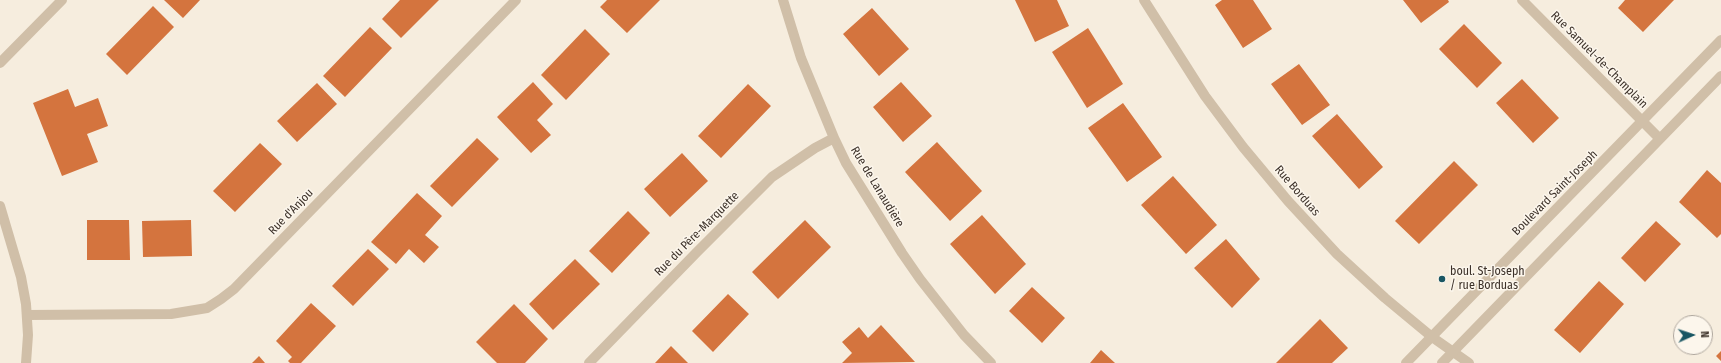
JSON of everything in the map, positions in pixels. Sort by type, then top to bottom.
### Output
[{"type":"street","points":[[0,63],[62,0]]},
{"type":"street","name":"Rue d'Anjou","points":[[27,315],[171,314],[207,308],[222,300],[516,0]]},
{"type":"street","name":"Rue de Lanaudière","points":[[783,0],[801,58],[834,138],[861,188],[902,253],[944,310],[990,363]]},
{"type":"street","name":"Rue Borduas","points":[[1144,0],[1205,96],[1243,147],[1288,201],[1332,249],[1361,276],[1432,337],[1469,363]]},
{"type":"street","name":"Rue Samuel-de-Champlain","points":[[1522,0],[1659,138]]},
{"type":"street","name":"Boulevard Saint-Joseph","points":[[1406,363],[1643,122],[1721,40]]},
{"type":"street","points":[[1442,363],[1659,138],[1721,76]]},
{"type":"street","name":"Rue du Père-Marquette","points":[[589,363],[772,177],[815,148],[834,138]]},
{"type":"street","points":[[0,206],[22,277],[27,315],[26,363]]},
{"type":"building","points":[[164,0],[200,0],[183,18]]},
{"type":"building","points":[[400,0],[439,0],[401,38],[382,19]]},
{"type":"building","points":[[607,0],[660,0],[627,33],[600,7]]},
{"type":"building","points":[[1015,0],[1057,0],[1069,26],[1035,42]]},
{"type":"building","points":[[1222,0],[1253,0],[1272,29],[1243,48],[1215,5]]},
{"type":"building","points":[[1403,0],[1448,0],[1449,2],[1421,23]]},
{"type":"building","points":[[1625,0],[1674,0],[1643,32],[1618,8]]},
{"type":"building","points":[[153,6],[174,27],[127,75],[106,54]]},
{"type":"building","points":[[872,8],[909,49],[879,76],[843,34]]},
{"type":"building","points":[[1464,24],[1502,63],[1477,88],[1439,49]]},
{"type":"building","points":[[370,27],[392,48],[345,97],[323,76]]},
{"type":"building","points":[[1088,28],[1123,84],[1087,108],[1052,52]]},
{"type":"building","points":[[585,29],[610,54],[566,100],[541,75]]},
{"type":"building","points":[[1299,64],[1330,105],[1302,125],[1271,84]]},
{"type":"building","points":[[1522,79],[1559,118],[1533,143],[1496,103]]},
{"type":"building","points":[[533,82],[553,104],[537,120],[551,135],[531,153],[497,117]]},
{"type":"building","points":[[901,82],[932,116],[903,142],[873,107]]},
{"type":"building","points":[[317,83],[337,104],[297,142],[277,121]]},
{"type":"building","points":[[748,84],[771,106],[721,158],[698,136]]},
{"type":"building","points":[[68,89],[75,107],[98,98],[108,126],[87,134],[98,162],[62,176],[33,103]]},
{"type":"building","points":[[1123,103],[1162,157],[1127,182],[1088,128]]},
{"type":"building","points":[[1337,114],[1383,167],[1359,189],[1312,136]]},
{"type":"building","points":[[477,138],[499,159],[452,207],[430,186]]},
{"type":"building","points":[[937,142],[982,191],[950,221],[905,172]]},
{"type":"building","points":[[260,143],[282,164],[235,212],[213,191]]},
{"type":"building","points":[[682,153],[708,181],[670,217],[644,189]]},
{"type":"building","points":[[1454,161],[1478,185],[1419,244],[1395,221]]},
{"type":"building","points":[[1707,170],[1721,183],[1721,234],[1717,238],[1679,202]]},
{"type":"building","points":[[1173,176],[1217,225],[1186,254],[1141,205]]},
{"type":"building","points":[[417,193],[442,216],[425,235],[439,247],[424,263],[409,249],[396,264],[371,242]]},
{"type":"building","points":[[628,211],[650,233],[612,273],[589,251]]},
{"type":"building","points":[[982,215],[1026,264],[995,294],[950,244]]},
{"type":"building","points":[[87,220],[129,220],[130,260],[87,260]]},
{"type":"building","points":[[191,220],[192,256],[143,257],[142,221]]},
{"type":"building","points":[[805,220],[831,247],[778,299],[752,272]]},
{"type":"building","points":[[1656,221],[1681,244],[1645,282],[1621,258]]},
{"type":"building","points":[[1226,239],[1260,279],[1232,308],[1194,268]]},
{"type":"building","points":[[368,249],[389,269],[353,306],[332,286]]},
{"type":"building","points":[[575,259],[600,284],[553,330],[529,304]]},
{"type":"building","points":[[1599,281],[1624,304],[1580,353],[1554,330]]},
{"type":"building","points":[[1032,287],[1065,318],[1042,343],[1009,311]]},
{"type":"building","points":[[728,294],[749,314],[713,352],[692,331]]},
{"type":"building","points":[[311,303],[336,326],[301,363],[290,363],[288,361],[292,357],[276,341]]},
{"type":"building","points":[[514,304],[548,339],[525,363],[497,363],[476,342]]},
{"type":"building","points":[[1320,319],[1348,348],[1332,363],[1276,363]]},
{"type":"building","points":[[881,325],[915,362],[842,363],[852,353],[842,342],[859,327],[868,338]]},
{"type":"building","points":[[671,346],[688,363],[655,363]]},
{"type":"building","points":[[1101,350],[1115,363],[1090,363]]},
{"type":"building","points":[[1721,351],[1721,361],[1716,356]]},
{"type":"building","points":[[259,356],[265,363],[252,363]]},
{"type":"place","name":"boul. St-Joseph / rue Borduas","points":[[1442,279]]}]
